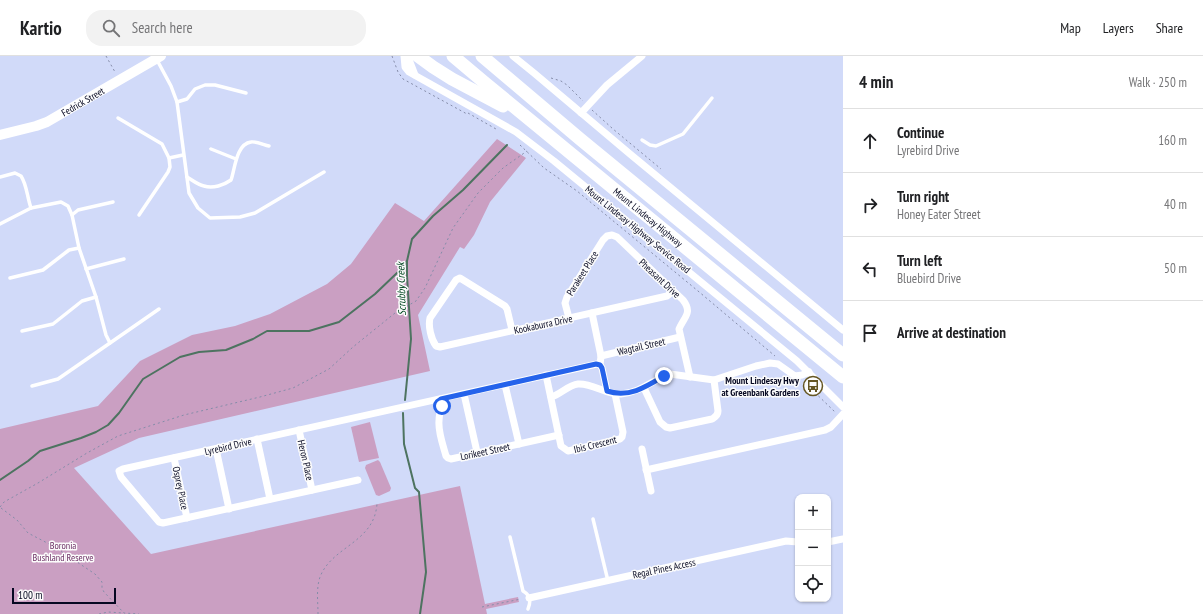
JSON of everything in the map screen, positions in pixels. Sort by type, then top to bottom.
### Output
[{"type":"highway","points":[[418,56],[443,74],[480,93],[501,106],[515,108]]},
{"type":"highway","name":"Mount Lindesay Highway","points":[[453,56],[843,377]]},
{"type":"highway","name":"Mount Lindesay Highway","points":[[482,56],[580,140],[843,355]]},
{"type":"street","name":"Mount Lindesay Highway Service Road","points":[[404,56],[406,67],[409,72],[506,126],[530,142],[797,361],[843,407]]},
{"type":"street","points":[[410,56],[410,62],[415,75]]},
{"type":"street","points":[[513,56],[843,330]]},
{"type":"street","points":[[581,113],[607,85],[642,56]]},
{"type":"street","name":"Fedrick Street","points":[[0,134],[47,122],[159,57]]},
{"type":"street","name":"Pheasant Drive","points":[[612,235],[617,237],[683,300],[687,306],[688,311],[679,329],[690,377]]},
{"type":"street","name":"Parakeet Place","points":[[569,318],[565,303],[567,297],[604,240],[607,236],[612,235]]},
{"type":"street","name":"Kookaburra Drive","points":[[512,330],[505,306],[460,278],[456,280],[430,318],[429,323],[433,342],[436,346],[440,347],[667,296],[673,291]]},
{"type":"street","points":[[592,313],[601,356],[600,365],[607,391]]},
{"type":"street","name":"Wagtail Street","points":[[601,356],[680,337]]},
{"type":"street","points":[[550,397],[556,396],[577,384],[584,384],[615,394],[644,388],[670,374],[703,380],[714,380],[770,363],[778,364],[792,374],[798,376],[809,372]]},
{"type":"street","name":"Lyrebird Drive","points":[[358,480],[161,523],[120,477],[119,471],[505,384],[596,364],[600,365]]},
{"type":"street","points":[[546,375],[559,435]]},
{"type":"street","points":[[644,388],[660,422],[666,427],[670,428],[712,419],[718,414],[714,380]]},
{"type":"street","points":[[505,384],[519,444]]},
{"type":"street","points":[[464,394],[477,452]]},
{"type":"street","name":"Ibis Crescent","points":[[559,435],[561,446],[568,450],[620,439],[623,432],[615,394]]},
{"type":"street","name":"Lorikeet Street","points":[[441,399],[442,406],[439,427],[446,456],[451,459],[559,435]]},
{"type":"street","points":[[646,470],[825,430],[831,427],[842,415]]},
{"type":"street","name":"Heron Place","points":[[299,430],[312,490]]},
{"type":"street","points":[[257,439],[270,499]]},
{"type":"street","points":[[216,449],[229,508]]},
{"type":"street","points":[[642,449],[651,492]]},
{"type":"street","name":"Osprey Place","points":[[174,458],[187,518]]},
{"type":"street","points":[[831,541],[843,539]]},
{"type":"street","name":"Regal Pines Access","points":[[530,598],[786,541],[795,541]]},
{"type":"lane","points":[[159,57],[176,102],[189,193],[198,208],[210,218],[240,217],[255,212],[324,172]]},
{"type":"lane","points":[[176,102],[187,99],[195,89],[205,85],[215,85],[246,92]]},
{"type":"lane","points":[[642,140],[650,145],[656,146],[683,134],[712,98]]},
{"type":"lane","points":[[118,118],[162,144],[169,158],[170,167],[168,172],[139,215]]},
{"type":"lane","points":[[187,177],[204,186],[215,187],[224,185],[231,180],[236,159],[240,150],[246,143],[252,141],[269,146]]},
{"type":"lane","points":[[210,149],[236,159]]},
{"type":"lane","points":[[169,158],[183,155]]},
{"type":"lane","points":[[0,177],[15,173],[21,176],[24,180],[31,208]]},
{"type":"lane","points":[[0,224],[31,208],[60,202],[68,206],[72,215],[79,248],[96,297],[106,336],[110,343]]},
{"type":"lane","points":[[72,215],[78,210],[113,202]]},
{"type":"lane","points":[[10,278],[43,270],[70,250],[79,248]]},
{"type":"lane","points":[[86,268],[124,259]]},
{"type":"lane","points":[[22,331],[53,324],[82,301],[96,297]]},
{"type":"lane","points":[[32,386],[58,379],[159,309]]},
{"type":"lane","points":[[593,519],[608,581]]},
{"type":"lane","points":[[510,537],[524,591],[530,598],[528,609]]},
{"type":"path","points":[[106,56],[115,73]]},
{"type":"path","points":[[551,78],[561,81],[567,85],[613,129],[661,169],[660,179]]},
{"type":"path","points":[[0,503],[38,483],[118,436],[184,415],[293,388],[329,369],[353,347],[395,313],[416,302],[425,288],[453,228],[478,193],[503,168],[526,151],[544,168],[577,191],[777,358]]},
{"type":"path","points":[[798,376],[834,411],[842,415]]},
{"type":"path","points":[[4,502],[0,507],[17,520],[28,533],[52,546],[95,574],[102,582],[104,592],[124,613]]},
{"type":"path","points":[[318,614],[318,592],[320,578],[325,568],[333,558],[364,534],[376,513],[377,504]]},
{"type":"path","points":[[482,607],[522,598],[530,598]]},
{"type":"path","points":[[99,614],[108,612],[140,614]]},
{"type":"green space","name":"Boronia Bushland Reserve","points":[[497,139],[526,158],[490,202],[474,235],[464,249],[460,247],[418,315],[430,371],[139,438],[74,468],[151,554],[460,486],[485,604],[518,597],[519,602],[486,609],[487,614],[0,614],[0,429],[98,406],[140,361],[192,335],[235,326],[270,314],[327,284],[351,264],[395,203],[424,221]]},
{"type":"green space","points":[[370,422],[379,458],[359,462],[351,427]]},
{"type":"green space","points":[[378,460],[391,488],[390,491],[379,496],[376,495],[365,468],[366,465]]},
{"type":"waterway","name":"Scrubby Creek","points":[[405,400],[411,339],[407,261],[412,239],[433,216],[463,190],[507,145]]},
{"type":"waterway","points":[[0,480],[40,451],[81,438],[108,425],[119,413],[143,379],[180,357],[199,352],[226,350],[253,339],[267,331],[309,331],[339,322],[375,294],[407,261]]},
{"type":"waterway","name":"Scrubby Creek","points":[[403,413],[404,444],[415,488],[419,492],[426,572],[420,614]]},
{"type":"place","name":"Mount Lindesay Hwy at Greenbank Gardens","points":[[813,386]]},
{"type":"route","points":[[442,406],[441,399],[596,364],[600,365],[602,368],[607,391],[615,394],[621,394],[644,388],[664,376]]}]
